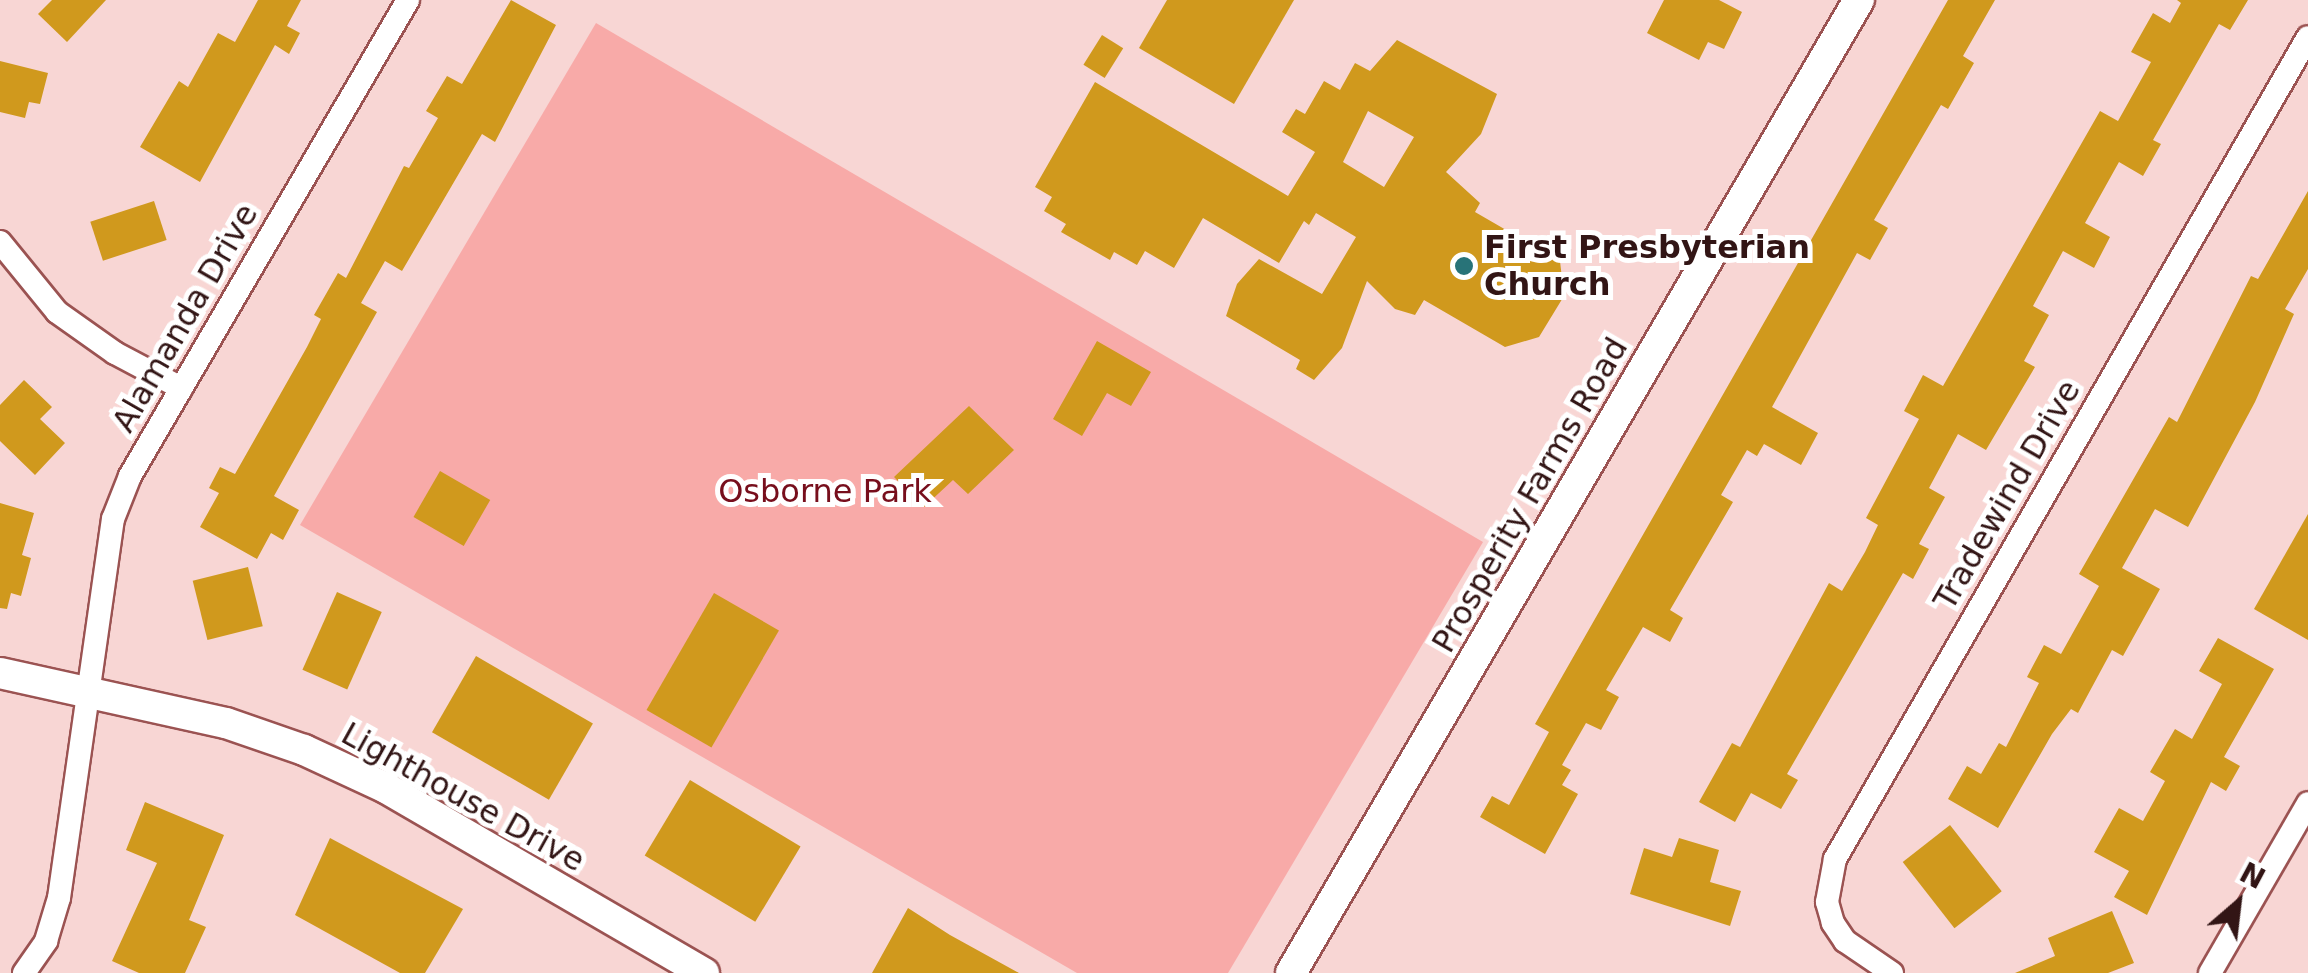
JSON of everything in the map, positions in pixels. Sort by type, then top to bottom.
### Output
[{"type":"street","name":"Alamanda Drive","points":[[24,973],[46,941],[57,909],[112,519],[181,388],[408,0]]},
{"type":"street","name":"Prosperity Farms Road","points":[[1291,973],[1854,2]]},
{"type":"street","name":"Tradewind Drive","points":[[1892,973],[1845,942],[1833,923],[1828,880],[1835,859],[2308,37]]},
{"type":"street","points":[[0,242],[57,312],[115,354],[181,388]]},
{"type":"street","name":"Lighthouse Drive","points":[[0,674],[226,723],[304,750],[386,788],[704,973]]},
{"type":"street","points":[[2210,973],[2308,803]]},
{"type":"green space","name":"Osborne Park","points":[[596,23],[1483,542],[1228,973],[1077,973],[300,525]]},
{"type":"building","points":[[52,0],[106,0],[67,42],[38,14]]},
{"type":"building","points":[[258,0],[301,0],[287,26],[300,33],[289,54],[275,45],[200,182],[140,147],[179,81],[188,87],[218,33],[235,42]]},
{"type":"building","points":[[511,0],[556,25],[495,142],[482,134],[402,271],[385,261],[361,303],[377,312],[274,496],[299,510],[283,540],[271,533],[257,559],[200,527],[219,493],[209,488],[220,467],[235,474],[321,319],[314,315],[338,273],[346,278],[404,166],[409,168],[438,118],[426,111],[447,76],[462,84]]},
{"type":"building","points":[[1167,0],[1294,0],[1234,104],[1139,48]]},
{"type":"building","points":[[1664,0],[1719,0],[1742,12],[1724,49],[1708,42],[1699,60],[1647,33]]},
{"type":"building","points":[[1948,0],[1995,0],[1963,56],[1974,63],[1948,109],[1941,105],[1874,220],[1888,228],[1870,260],[1857,253],[1772,407],[1818,433],[1801,465],[1764,444],[1757,456],[1747,450],[1721,495],[1733,502],[1670,610],[1683,618],[1670,642],[1643,627],[1606,690],[1619,697],[1601,730],[1586,723],[1562,765],[1571,770],[1562,785],[1578,794],[1545,854],[1480,817],[1492,796],[1509,805],[1549,732],[1535,724]]},
{"type":"building","points":[[2177,0],[2248,0],[2230,30],[2219,24],[2153,140],[2161,144],[2143,176],[2119,162],[2085,223],[2110,237],[2094,268],[2063,251],[2033,306],[2049,315],[2024,361],[2035,367],[1986,450],[1958,434],[1929,488],[1945,497],[1919,544],[1929,549],[1913,579],[1903,573],[1787,774],[1798,780],[1781,809],[1751,793],[1735,822],[1699,802],[1732,743],[1740,747],[1829,583],[1842,591],[1865,552],[1878,525],[1866,518],[1919,419],[1904,411],[1923,375],[1943,386],[2100,111],[2118,121],[2151,62],[2131,52],[2153,13],[2170,23],[2181,3]]},
{"type":"building","points":[[1102,35],[1123,48],[1105,78],[1083,65]]},
{"type":"building","points":[[1397,40],[1497,94],[1481,134],[1446,172],[1480,203],[1475,212],[1560,261],[1564,296],[1539,337],[1505,347],[1424,300],[1415,315],[1395,309],[1367,281],[1342,348],[1314,380],[1296,369],[1300,360],[1226,316],[1237,284],[1259,259],[1322,294],[1356,237],[1316,213],[1309,225],[1304,221],[1279,263],[1203,218],[1174,268],[1145,251],[1137,265],[1114,252],[1110,260],[1061,232],[1066,224],[1044,211],[1052,197],[1035,187],[1095,82],[1288,196],[1315,152],[1282,132],[1296,109],[1305,114],[1324,81],[1340,90],[1355,63],[1370,71]],"holes":[[[1368,111],[1414,137],[1384,187],[1343,162]]]},
{"type":"building","points":[[0,61],[48,73],[40,104],[29,102],[25,118],[0,112]]},
{"type":"building","points":[[2308,191],[2308,269],[2285,309],[2294,314],[2255,402],[2188,527],[2155,509],[2122,568],[2160,589],[2123,656],[2112,650],[2078,713],[2071,709],[2052,734],[1998,828],[1948,799],[1967,766],[1981,774],[1999,743],[2006,747],[2039,683],[2027,677],[2044,645],[2061,654],[2099,586],[2079,574],[2169,417],[2177,422],[2251,276],[2258,279]]},
{"type":"building","points":[[154,201],[167,240],[103,261],[90,222]]},
{"type":"building","points":[[1097,341],[1151,372],[1131,406],[1107,393],[1082,436],[1053,419]]},
{"type":"building","points":[[24,380],[52,407],[40,419],[65,443],[35,475],[0,441],[0,405]]},
{"type":"building","points":[[969,406],[1014,450],[968,494],[953,480],[924,507],[894,477]]},
{"type":"building","points":[[440,471],[490,500],[464,546],[414,517]]},
{"type":"building","points":[[0,503],[34,513],[22,555],[31,558],[21,596],[11,593],[7,609],[0,608]]},
{"type":"building","points":[[2308,514],[2308,640],[2254,609]]},
{"type":"building","points":[[248,567],[263,626],[207,640],[193,581]]},
{"type":"building","points":[[337,592],[382,612],[347,690],[302,670]]},
{"type":"building","points":[[714,593],[779,630],[711,747],[646,710]]},
{"type":"building","points":[[2218,638],[2274,669],[2224,757],[2240,766],[2226,791],[2211,782],[2147,915],[2114,897],[2129,871],[2094,852],[2119,808],[2143,821],[2165,781],[2150,772],[2175,729],[2192,739],[2222,684],[2199,671]]},
{"type":"building","points":[[476,656],[593,724],[549,800],[432,732]]},
{"type":"building","points":[[690,780],[801,846],[755,922],[645,855]]},
{"type":"building","points":[[145,802],[224,835],[189,920],[206,927],[185,973],[139,973],[112,961],[157,863],[126,850]]},
{"type":"building","points":[[1950,825],[2002,891],[1954,928],[1903,862]]},
{"type":"building","points":[[330,838],[463,909],[425,973],[400,973],[295,915]]},
{"type":"building","points":[[1679,838],[1719,850],[1710,882],[1741,891],[1730,926],[1630,894],[1644,848],[1672,857]]},
{"type":"building","points":[[908,908],[950,935],[1019,973],[872,973]]},
{"type":"building","points":[[2112,911],[2134,963],[2108,973],[2015,973],[2055,956],[2048,938]]},
{"type":"place","name":"First Presbyterian Church","points":[[1464,266]]}]
